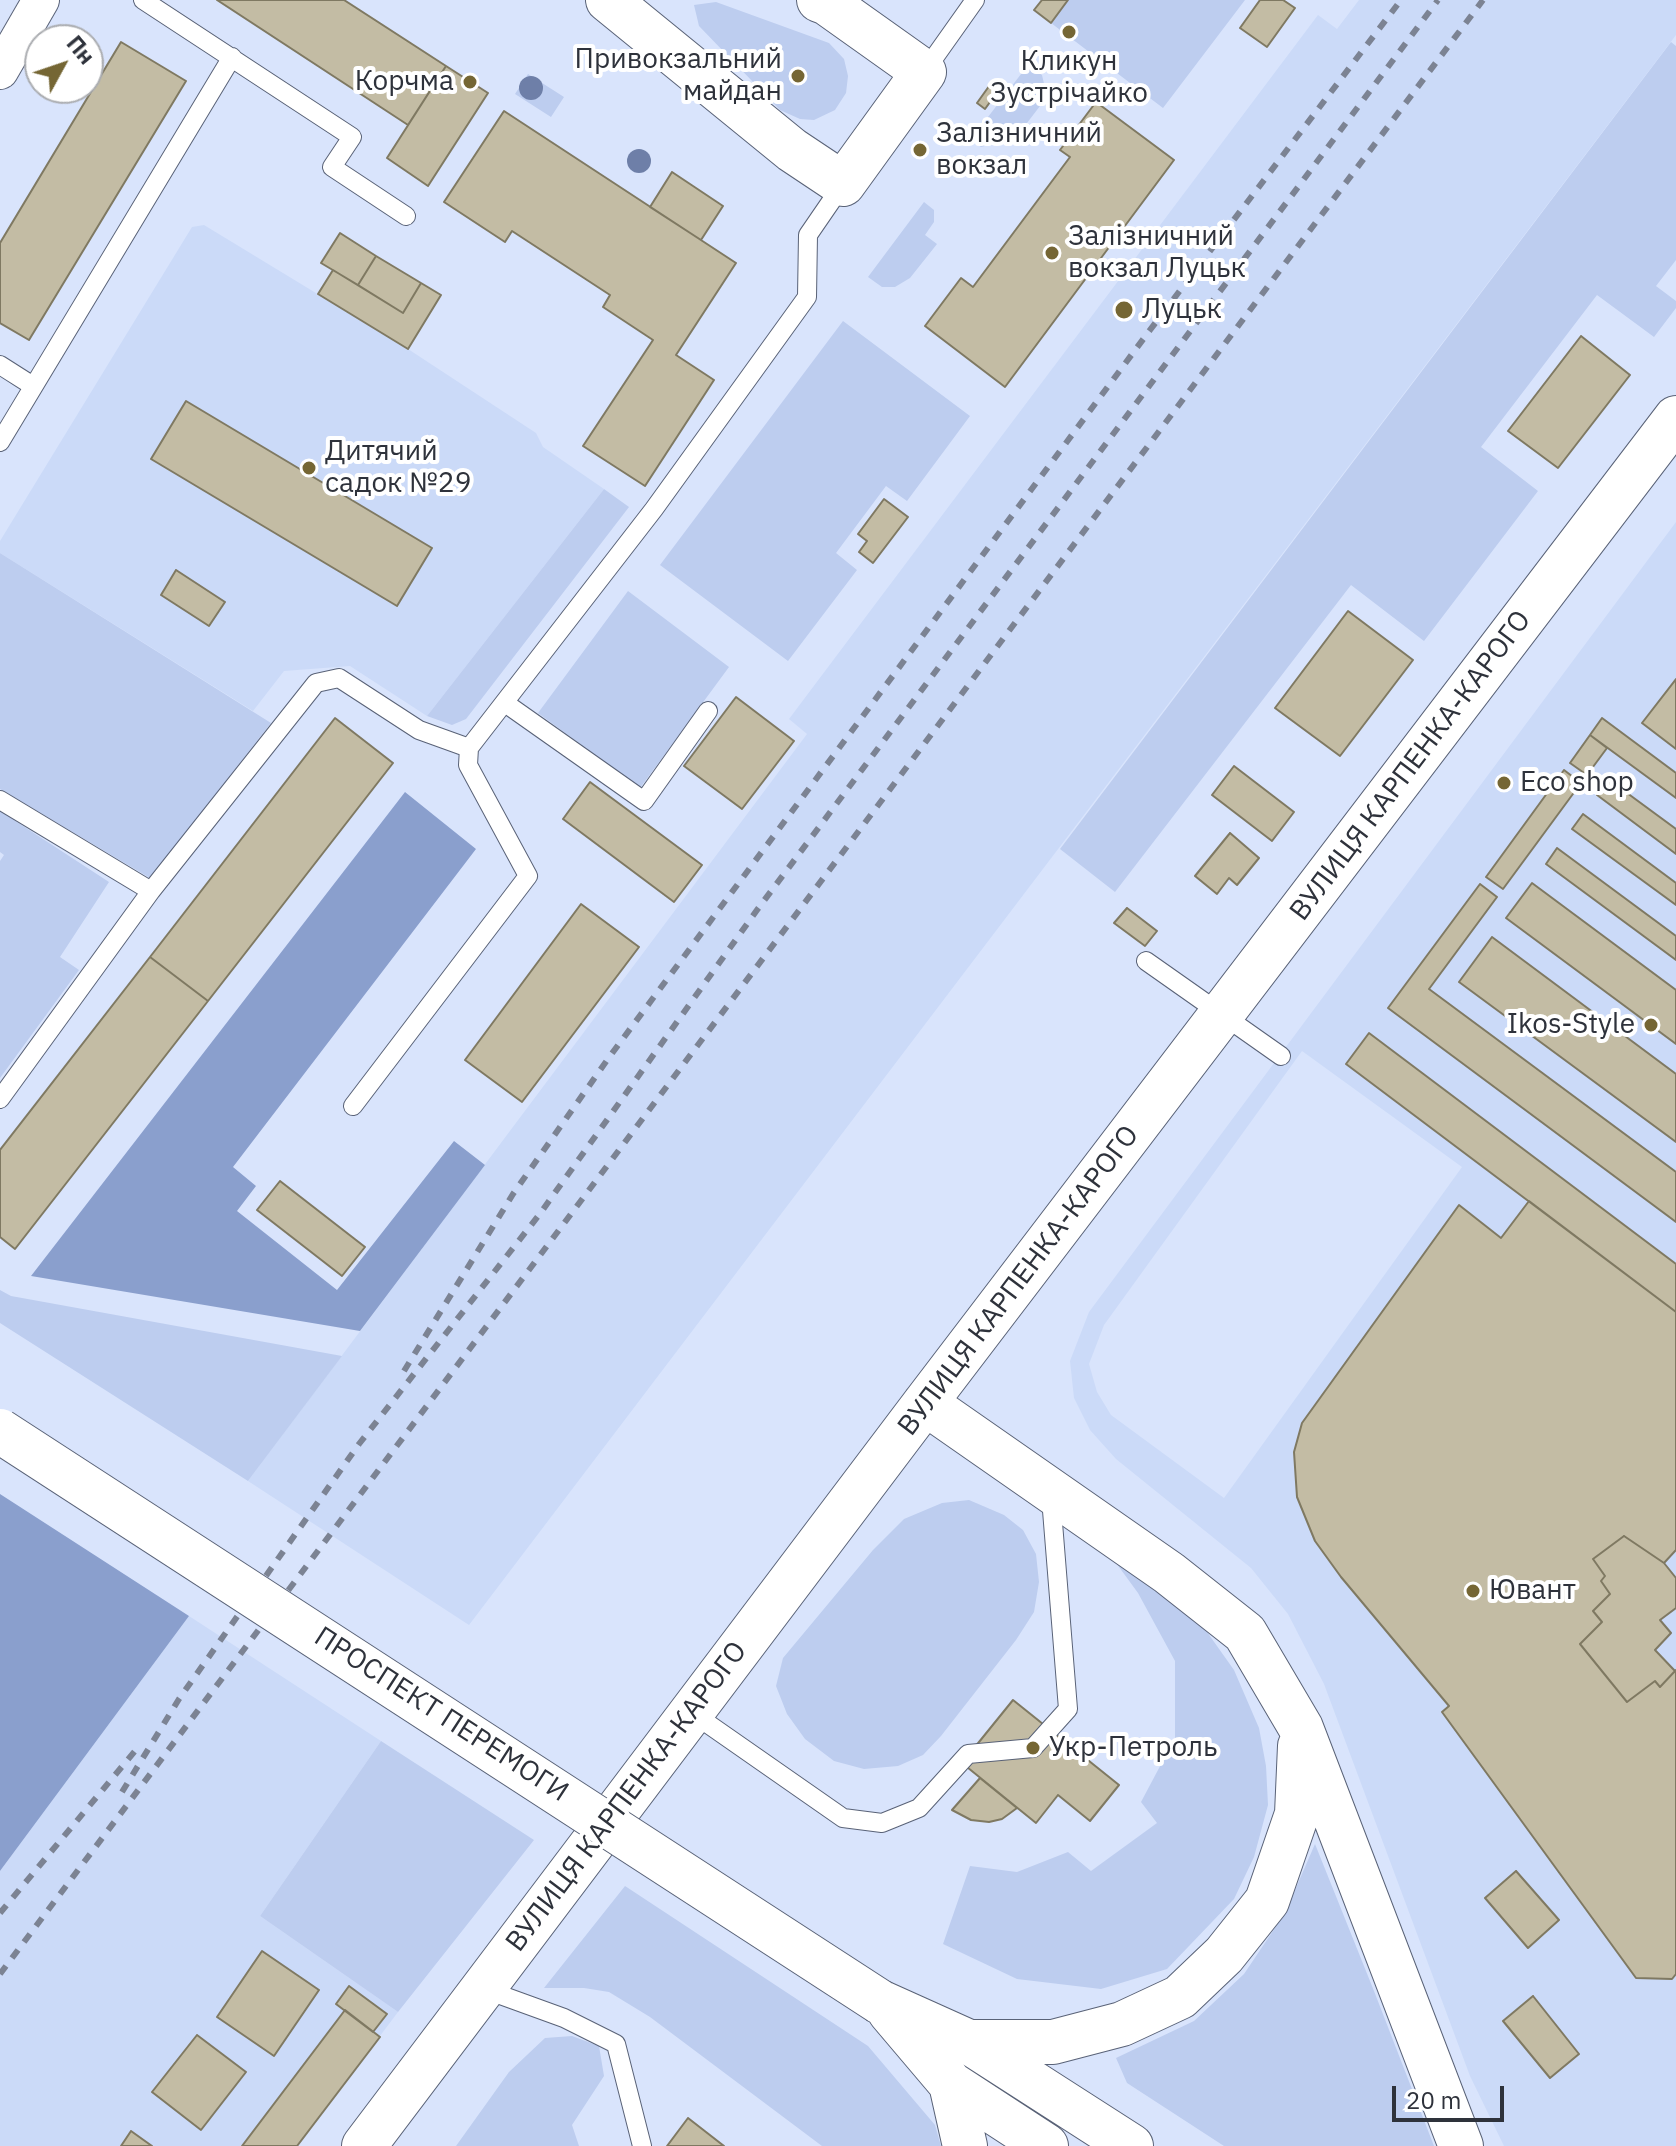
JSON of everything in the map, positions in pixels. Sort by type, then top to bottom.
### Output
[{"type":"main road","points":[[608,0],[792,150],[843,184],[924,72],[819,0]]},
{"type":"main road","name":"ВУЛИЦЯ КАРПЕНКА-КАРОГО","points":[[364,2146],[925,1403],[1676,418]]},
{"type":"main road","points":[[925,1403],[1169,1573],[1245,1633],[1301,1728],[1461,2146]]},
{"type":"main road","name":"ПРОСПЕКТ ПЕРЕМОГИ","points":[[0,1431],[880,2002]]},
{"type":"main road","points":[[969,2042],[1053,2042],[1122,2024],[1180,1997],[1213,1966],[1267,1901],[1297,1814],[1301,1728]]},
{"type":"main road","points":[[880,2002],[969,2042],[1131,2146]]},
{"type":"main road","points":[[880,2002],[951,2084],[1046,2146]]},
{"type":"main road","points":[[951,2084],[965,2146]]},
{"type":"street","points":[[0,71],[41,0]]},
{"type":"lane","points":[[143,0],[352,137],[332,167],[406,216]]},
{"type":"lane","points":[[924,72],[975,0]]},
{"type":"lane","points":[[0,442],[232,57]]},
{"type":"lane","points":[[353,1106],[528,876],[468,765],[469,748],[654,509],[807,297],[808,235],[843,184]]},
{"type":"lane","points":[[0,365],[33,386]]},
{"type":"lane","points":[[0,1099],[151,891],[316,683],[339,678],[419,730],[469,748]]},
{"type":"lane","points":[[505,703],[644,801],[708,711]]},
{"type":"lane","points":[[0,800],[151,891]]},
{"type":"lane","points":[[1146,961],[1281,1056]]},
{"type":"lane","points":[[691,1712],[843,1818],[882,1823],[919,1808],[968,1754],[1033,1748],[1068,1709],[1051,1491]]},
{"type":"lane","points":[[482,1988],[564,2018],[616,2044],[642,2146]]},
{"type":"shaded area","points":[[1068,0],[1245,0],[1163,108],[1051,23]]},
{"type":"shaded area","points":[[1359,0],[1676,0],[1676,35],[469,1625],[248,1481],[807,734],[789,719],[1318,15],[1337,29]]},
{"type":"shaded area","points":[[716,2],[829,43],[844,59],[848,76],[846,93],[835,110],[814,120],[800,119],[780,110],[699,26],[694,5]]},
{"type":"shaded area","points":[[1671,42],[1676,46],[1676,260],[1656,286],[1676,301],[1676,308],[1654,337],[1597,295],[1481,447],[1538,491],[1424,641],[1351,585],[1115,892],[1060,849]]},
{"type":"shaded area","points":[[1028,65],[1042,75],[1045,88],[1040,106],[1014,140],[1003,131],[992,144],[981,147],[971,139]]},
{"type":"shaded area","points":[[528,74],[564,97],[551,117],[515,94]]},
{"type":"shaded area","points":[[924,202],[934,210],[934,222],[925,235],[937,244],[910,278],[895,287],[882,287],[868,277]]},
{"type":"shaded area","name":"Дитячий садок №29","points":[[204,225],[408,349],[536,433],[543,447],[604,489],[427,716],[350,666],[284,671],[253,711],[0,553],[0,541],[192,227]]},
{"type":"shaded area","points":[[843,321],[970,416],[907,501],[886,486],[836,553],[857,570],[788,661],[660,565]]},
{"type":"shaded area","points":[[604,489],[629,507],[466,719],[452,725],[427,716]]},
{"type":"shaded area","name":"Ювант","points":[[1676,522],[1676,2146],[1504,2146],[1470,2076],[1324,1684],[1288,1614],[1251,1568],[1116,1459],[1090,1430],[1074,1398],[1070,1361],[1089,1312]],"holes":[[[1302,1051],[1462,1167],[1224,1498],[1111,1415],[1097,1392],[1089,1364],[1104,1325]]]},
{"type":"shaded area","points":[[0,553],[271,723],[150,878],[0,789]]},
{"type":"shaded area","points":[[628,591],[729,667],[640,788],[538,713]]},
{"type":"shaded area","points":[[405,792],[476,849],[233,1167],[256,1186],[237,1211],[337,1290],[454,1141],[485,1165],[360,1331],[31,1276]]},
{"type":"shaded area","points":[[0,811],[109,882],[60,957],[79,970],[0,1078],[0,861],[4,855],[0,852]]},
{"type":"shaded area","points":[[0,1290],[11,1296],[342,1356],[248,1481],[0,1323]]},
{"type":"shaded area","points":[[0,1494],[189,1616],[0,1871]]},
{"type":"shaded area","points":[[969,1500],[1004,1515],[1023,1530],[1036,1554],[1039,1582],[1034,1612],[1016,1640],[923,1755],[898,1766],[864,1769],[834,1761],[805,1739],[787,1714],[776,1686],[783,1658],[873,1550],[904,1519],[942,1503]]},
{"type":"shaded area","points":[[1103,1545],[1195,1615],[1234,1670],[1259,1728],[1266,1766],[1268,1805],[1254,1857],[1234,1899],[1167,1969],[1101,1989],[1017,1979],[943,1944],[970,1866],[1017,1872],[1068,1852],[1091,1871],[1157,1823],[1141,1802],[1175,1738],[1175,1661],[1138,1593]]},
{"type":"shaded area","points":[[189,1616],[381,1741],[260,1916],[398,2012],[297,2146],[0,2146],[0,1871]]},
{"type":"shaded area","points":[[381,1741],[534,1840],[398,2012],[260,1916]]},
{"type":"shaded area","points":[[1315,1844],[1434,2146],[1224,2146],[1127,2083],[1116,2058],[1194,2021],[1244,1974],[1285,1913]]},
{"type":"shaded area","points":[[625,1886],[868,2046],[935,2125],[941,2146],[822,2146],[650,2017],[609,1992],[584,1988],[544,1988]]},
{"type":"shaded area","points":[[572,2036],[599,2046],[604,2076],[572,2125],[579,2146],[456,2146],[509,2072],[545,2038]]},
{"type":"building","points":[[217,0],[344,0],[446,66],[408,125]]},
{"type":"building","points":[[1042,0],[1068,0],[1051,23],[1034,10]]},
{"type":"building","points":[[1260,0],[1283,0],[1295,8],[1267,47],[1240,28]]},
{"type":"building","points":[[121,42],[186,81],[29,340],[0,323],[0,243],[84,104],[104,104],[104,70]]},
{"type":"building","points":[[446,66],[488,93],[428,186],[387,158]]},
{"type":"building","points":[[992,82],[1000,88],[985,109],[977,103]]},
{"type":"building","name":"Залізничний вокзал Луцьк","points":[[1096,102],[1174,160],[1005,387],[925,326],[961,278],[973,287],[1070,157],[1060,150]]},
{"type":"building","points":[[504,111],[736,263],[676,355],[714,380],[645,486],[583,446],[653,340],[603,307],[610,295],[512,231],[505,242],[444,202]]},
{"type":"building","points":[[672,172],[723,206],[701,240],[650,207]]},
{"type":"building","points":[[340,233],[376,256],[358,285],[321,263]]},
{"type":"building","points":[[376,256],[421,283],[403,313],[358,285]]},
{"type":"building","points":[[333,270],[403,313],[421,283],[441,295],[408,349],[318,294]]},
{"type":"building","points":[[1581,336],[1630,375],[1558,468],[1508,431]]},
{"type":"building","points":[[186,401],[432,548],[397,606],[151,459]]},
{"type":"building","points":[[884,499],[908,517],[873,563],[859,552],[867,541],[858,534]]},
{"type":"building","points":[[176,570],[225,602],[209,626],[161,595]]},
{"type":"building","points":[[1348,611],[1413,660],[1340,756],[1275,708]]},
{"type":"building","points":[[1676,679],[1676,749],[1642,723]]},
{"type":"building","points":[[736,697],[794,741],[742,809],[684,766]]},
{"type":"building","points":[[335,718],[393,763],[208,1001],[150,957]]},
{"type":"building","points":[[1602,718],[1676,773],[1676,798],[1590,735]]},
{"type":"building","points":[[1590,735],[1607,748],[1587,775],[1570,763]]},
{"type":"building","points":[[1234,766],[1294,812],[1272,841],[1212,795]]},
{"type":"building","points":[[1564,770],[1581,783],[1503,889],[1486,877]]},
{"type":"building","points":[[1608,779],[1676,829],[1676,854],[1597,795]]},
{"type":"building","points":[[590,782],[702,865],[674,902],[563,819]]},
{"type":"building","points":[[1583,814],[1676,883],[1676,905],[1572,829]]},
{"type":"building","points":[[1230,833],[1259,858],[1237,885],[1229,878],[1217,894],[1195,876]]},
{"type":"building","points":[[1557,848],[1676,936],[1676,960],[1546,864]]},
{"type":"building","points":[[1532,883],[1676,990],[1676,1044],[1506,918]]},
{"type":"building","points":[[1480,884],[1497,897],[1429,989],[1676,1172],[1676,1222],[1388,1008]]},
{"type":"building","points":[[581,904],[639,947],[522,1102],[465,1060]]},
{"type":"building","points":[[1127,908],[1157,931],[1145,946],[1114,923]]},
{"type":"building","points":[[1492,937],[1676,1074],[1676,1142],[1459,982]]},
{"type":"building","points":[[150,957],[208,1001],[15,1249],[0,1237],[0,1150]]},
{"type":"building","points":[[1369,1033],[1676,1264],[1676,1312],[1346,1064]]},
{"type":"building","points":[[280,1181],[365,1247],[342,1276],[257,1210]]},
{"type":"building","points":[[1529,1201],[1676,1312],[1676,1550],[1664,1563],[1624,1536],[1593,1559],[1605,1576],[1601,1581],[1610,1594],[1593,1611],[1602,1622],[1580,1644],[1627,1702],[1655,1681],[1660,1687],[1676,1670],[1676,1974],[1672,1979],[1636,1978],[1442,1712],[1449,1706],[1341,1577],[1315,1541],[1297,1497],[1294,1452],[1302,1423],[1459,1205],[1501,1238]]},
{"type":"building","points":[[1624,1536],[1664,1563],[1676,1578],[1676,1608],[1660,1620],[1671,1633],[1655,1650],[1675,1671],[1660,1687],[1655,1681],[1627,1702],[1580,1644],[1602,1622],[1593,1611],[1610,1594],[1601,1581],[1605,1576],[1593,1559]]},
{"type":"building","points":[[1013,1700],[1119,1785],[1090,1821],[1058,1795],[1036,1823],[962,1763]]},
{"type":"building","points":[[980,1778],[1017,1808],[1002,1819],[989,1822],[971,1820],[952,1810]]},
{"type":"building","points":[[1516,1871],[1559,1920],[1528,1948],[1485,1898]]},
{"type":"building","points":[[262,1951],[319,1990],[274,2056],[217,2017]]},
{"type":"building","points":[[349,1986],[387,2014],[373,2032],[336,2004]]},
{"type":"building","points":[[1533,1996],[1579,2054],[1550,2078],[1503,2021]]},
{"type":"building","points":[[345,2010],[380,2037],[297,2146],[242,2146]]},
{"type":"building","points":[[197,2035],[246,2072],[201,2130],[152,2092]]},
{"type":"building","points":[[688,2118],[724,2146],[667,2146]]},
{"type":"building","points":[[131,2131],[152,2146],[121,2146]]},
{"type":"railway","points":[[404,1371],[513,1194],[610,1056],[1150,330],[1401,0]]},
{"type":"railway","points":[[122,1792],[179,1699],[359,1444],[539,1215],[757,910],[1438,0]]},
{"type":"railway","points":[[0,1974],[1483,0]]},
{"type":"railway","points":[[0,1913],[140,1745]]},
{"type":"place","name":"Кликун Зустрічайко","points":[[1069,32]]},
{"type":"place","name":"Привокзальний майдан","points":[[798,76]]},
{"type":"place","name":"Корчма","points":[[470,82]]},
{"type":"place","name":"Залізничний вокзал","points":[[920,150]]},
{"type":"place","name":"Залізничний вокзал Луцьк","points":[[1052,253]]},
{"type":"place","name":"Луцьк","points":[[1124,310]]},
{"type":"place","name":"Дитячий садок №29","points":[[309,468]]},
{"type":"place","name":"Eco shop","points":[[1504,783]]},
{"type":"place","name":"Ikos-Style","points":[[1651,1025]]},
{"type":"place","name":"Ювант","points":[[1473,1591]]},
{"type":"place","name":"Укр-Петроль","points":[[1033,1748]]}]
